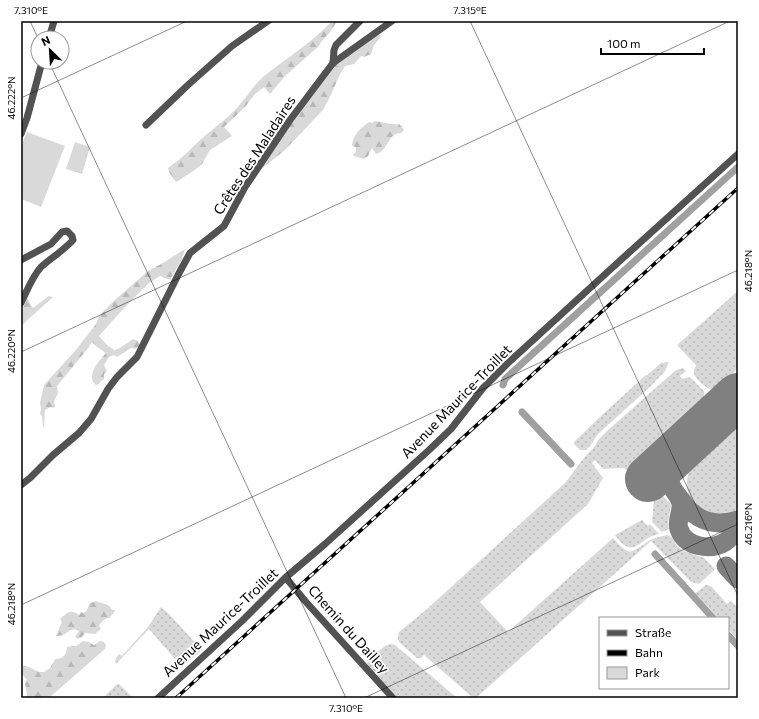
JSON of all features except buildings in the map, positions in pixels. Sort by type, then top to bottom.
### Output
[{"type":"street","points":[[146,125],[232,46],[268,21]]},
{"type":"street","points":[[333,63],[334,50],[336,46],[360,21]]},
{"type":"street","name":"Crêtes des Maladaires","points":[[21,485],[79,433],[91,419],[108,389],[117,377],[137,357],[190,253],[224,226],[245,187],[286,126],[333,63],[392,21]]},
{"type":"street","points":[[21,134],[27,118],[40,70]]},
{"type":"street","name":"Avenue Maurice-Troillet","points":[[158,698],[242,621],[286,578],[451,429],[483,388],[507,364],[738,154]]},
{"type":"street","points":[[21,260],[51,244],[62,232],[67,231],[72,236],[72,240],[66,248],[40,268],[32,280],[21,303]]},
{"type":"street","name":"Chemin du Dailley","points":[[286,578],[393,698]]},
{"type":"green space","points":[[332,21],[337,21],[319,46],[285,76],[270,94],[264,87],[255,94],[245,107],[224,127],[232,136],[210,150],[202,164],[176,182],[168,168],[231,114],[263,77],[307,44]]},
{"type":"green space","points":[[378,32],[381,37],[374,45],[371,54],[364,57],[361,56],[354,64],[345,66],[323,110],[284,151],[256,173],[333,65]]},
{"type":"green space","points":[[375,121],[399,124],[404,130],[393,136],[380,152],[376,154],[372,148],[368,156],[364,159],[354,156],[356,147],[352,146],[355,135],[369,122],[372,123]]},
{"type":"green space","points":[[27,132],[65,146],[41,207],[21,199],[21,146]]},
{"type":"green space","points":[[75,142],[90,147],[82,174],[66,169]]},
{"type":"green space","points":[[185,249],[182,259],[170,280],[160,276],[149,283],[99,336],[114,350],[120,348],[133,339],[138,341],[140,346],[135,349],[131,348],[117,357],[114,355],[109,357],[104,365],[107,371],[104,374],[104,379],[96,385],[93,381],[92,373],[106,353],[92,342],[57,386],[58,393],[54,401],[55,407],[45,410],[44,427],[42,416],[40,414],[40,403],[44,385],[75,351],[96,324],[99,316],[116,299],[148,271]]},
{"type":"green space","points":[[738,291],[738,368],[719,386],[711,389],[697,379],[694,373],[696,365],[677,345]]},
{"type":"green space","points":[[49,296],[53,297],[21,326],[21,313],[27,298],[33,308]]},
{"type":"green space","points":[[669,362],[665,371],[652,385],[598,434],[586,450],[580,450],[573,443],[646,375],[661,363]]},
{"type":"green space","points":[[683,368],[686,371],[680,376],[682,379],[689,377],[693,380],[704,391],[704,399],[626,470],[624,468],[603,469],[595,460],[592,463],[603,478],[588,504],[480,602],[508,632],[613,538],[627,551],[634,551],[652,539],[667,535],[672,537],[677,546],[682,550],[704,558],[715,569],[699,584],[691,582],[651,541],[476,698],[470,698],[471,696],[424,655],[421,658],[417,658],[399,642],[399,632],[426,610],[566,482],[599,439],[607,431],[676,370]]},
{"type":"green space","points":[[738,424],[738,513],[727,517],[719,517],[709,513],[693,501],[688,492],[687,477],[690,468]]},
{"type":"green space","points":[[661,494],[671,504],[668,524],[669,529],[662,532],[652,522],[654,500]]},
{"type":"green space","points":[[642,520],[648,526],[650,524],[659,534],[648,538],[633,547],[627,547],[621,543],[615,535]]},
{"type":"green space","points":[[706,585],[711,586],[727,604],[731,601],[738,608],[738,640],[729,630],[729,617],[717,617],[699,597],[694,594]]},
{"type":"green space","points":[[96,601],[107,605],[112,610],[115,610],[109,618],[105,619],[101,623],[99,626],[101,629],[95,634],[85,633],[78,639],[75,637],[79,631],[74,629],[62,635],[56,636],[62,622],[60,619],[69,612],[79,615],[81,612],[86,612],[90,603]]},
{"type":"green space","points":[[161,607],[202,650],[182,667],[149,629],[116,664],[115,660],[119,654],[122,656],[148,627]]},
{"type":"green space","points":[[83,641],[94,645],[100,641],[104,642],[106,646],[105,649],[50,698],[25,698],[27,695],[25,683],[27,680],[21,673],[21,668],[23,666],[39,672],[44,672],[50,668],[55,659],[64,656],[67,647],[76,646]]},
{"type":"green space","points":[[390,644],[395,645],[457,698],[398,698],[368,666],[367,663],[368,659]]},
{"type":"green space","points":[[119,684],[133,698],[103,698],[116,685]]},
{"type":"waterway","points":[[503,385],[505,379],[738,167]]},
{"type":"waterway","points":[[522,412],[571,464]]},
{"type":"waterway","points":[[655,554],[712,617]]},
{"type":"waterway","points":[[729,636],[738,646]]},
{"type":"taxiway","points":[[679,450],[670,463],[668,476],[672,488],[687,508],[692,513],[710,522],[727,523],[738,520]]},
{"type":"taxiway","points":[[679,498],[681,507],[678,526],[682,535],[692,543],[705,547],[719,545],[727,541],[738,529]]},
{"type":"taxiway","points":[[726,566],[738,579]]},
{"type":"runway","points":[[648,479],[738,396]]},
{"type":"railway","points":[[176,698],[738,188]]}]
